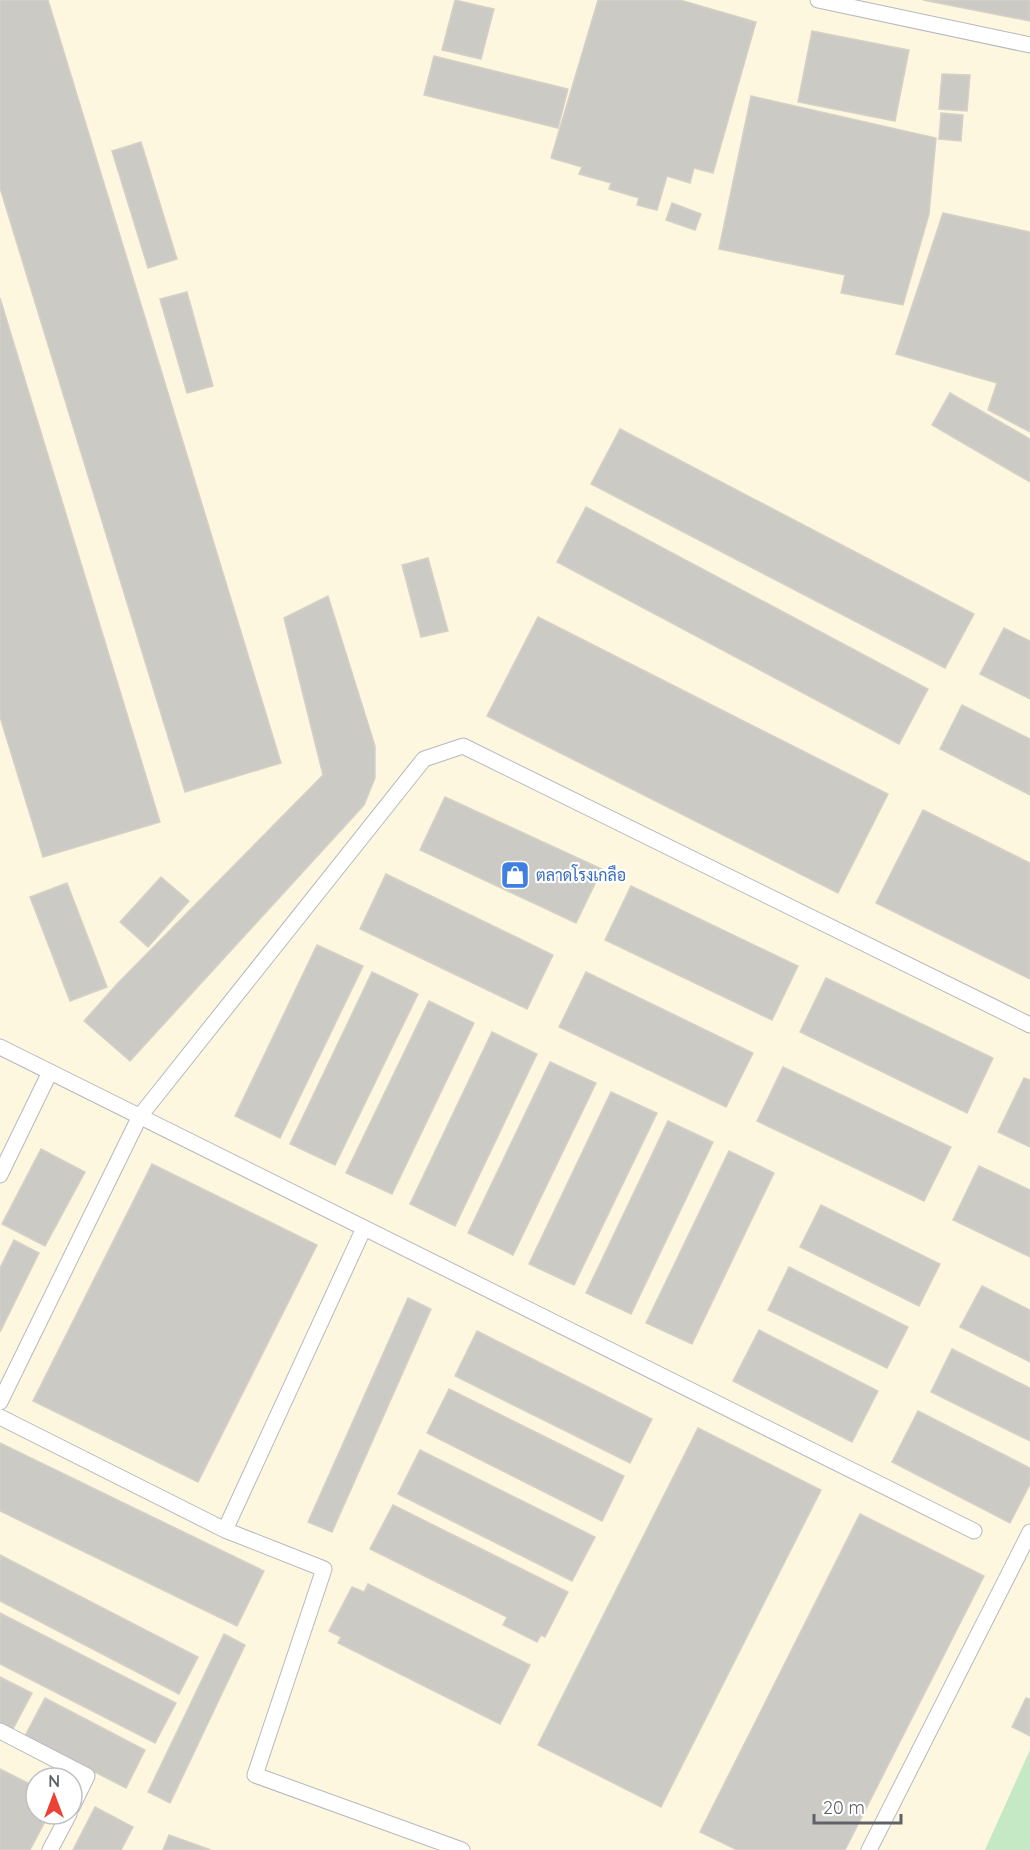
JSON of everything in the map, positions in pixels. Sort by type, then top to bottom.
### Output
[{"type":"lane","points":[[818,0],[1030,45]]},
{"type":"lane","points":[[0,1402],[140,1116],[424,759],[463,746],[1030,1024]]},
{"type":"lane","points":[[0,1047],[974,1531]]},
{"type":"lane","points":[[0,1175],[50,1072]]},
{"type":"lane","points":[[225,1530],[364,1228]]},
{"type":"lane","points":[[0,1417],[225,1530],[324,1569],[255,1775],[462,1850]]},
{"type":"lane","points":[[869,1850],[1030,1532]]},
{"type":"lane","points":[[0,1731],[68,1766]]},
{"type":"lane","points":[[51,1850],[63,1826]]},
{"type":"shaded area","name":"ตลาดโรงเกลือ","points":[[0,0],[1030,0],[1030,1750],[985,1850],[0,1850]]},
{"type":"green space","points":[[1030,1750],[1030,1850],[985,1850]]},
{"type":"building","points":[[0,0],[48,0],[281,763],[185,792],[0,188]]},
{"type":"building","points":[[455,0],[494,9],[481,59],[442,50]]},
{"type":"building","points":[[598,0],[680,0],[756,22],[713,173],[694,168],[690,183],[667,176],[657,210],[637,205],[639,198],[609,189],[611,183],[579,174],[582,167],[551,158]]},
{"type":"building","points":[[923,0],[1030,0],[1030,21]]},
{"type":"building","points":[[812,31],[909,50],[895,121],[798,102]]},
{"type":"building","points":[[434,56],[568,89],[558,128],[424,95]]},
{"type":"building","points":[[942,74],[970,75],[967,111],[939,109]]},
{"type":"building","points":[[751,96],[936,138],[929,214],[903,305],[841,293],[845,275],[719,249]]},
{"type":"building","points":[[941,113],[963,115],[961,141],[939,139]]},
{"type":"building","points":[[141,142],[177,259],[148,268],[112,151]]},
{"type":"building","points":[[672,203],[701,214],[695,230],[666,220]]},
{"type":"building","points":[[943,213],[1030,232],[1030,432],[988,410],[997,383],[896,354]]},
{"type":"building","points":[[187,292],[213,386],[187,393],[160,299]]},
{"type":"building","points":[[0,298],[160,822],[43,857],[0,717]]},
{"type":"building","points":[[950,393],[1030,439],[1030,482],[932,425]]},
{"type":"building","points":[[620,429],[974,614],[945,668],[591,484]]},
{"type":"building","points":[[586,507],[928,689],[899,744],[557,562]]},
{"type":"building","points":[[428,558],[448,631],[421,637],[402,565]]},
{"type":"building","points":[[328,596],[375,746],[375,778],[364,805],[130,1061],[84,1021],[117,984],[323,775],[284,618]]},
{"type":"building","points":[[538,617],[888,794],[838,893],[487,716]]},
{"type":"building","points":[[1004,628],[1030,641],[1030,699],[980,674]]},
{"type":"building","points":[[962,705],[1030,739],[1030,795],[940,749]]},
{"type":"building","points":[[445,797],[602,869],[576,923],[420,850]]},
{"type":"building","points":[[923,810],[1030,863],[1030,979],[876,903]]},
{"type":"building","points":[[386,874],[553,955],[527,1009],[360,929]]},
{"type":"building","points":[[161,877],[189,901],[148,947],[120,922]]},
{"type":"building","points":[[67,883],[107,987],[70,1001],[30,897]]},
{"type":"building","points":[[631,886],[798,966],[772,1020],[605,940]]},
{"type":"building","points":[[317,945],[363,966],[280,1138],[235,1116]]},
{"type":"building","points":[[372,972],[418,994],[335,1165],[290,1144]]},
{"type":"building","points":[[586,972],[753,1053],[726,1107],[559,1027]]},
{"type":"building","points":[[826,978],[993,1058],[967,1113],[800,1032]]},
{"type":"building","points":[[429,1001],[474,1023],[392,1194],[346,1173]]},
{"type":"building","points":[[492,1032],[537,1054],[455,1226],[410,1204]]},
{"type":"building","points":[[550,1062],[596,1083],[513,1255],[468,1233]]},
{"type":"building","points":[[783,1067],[951,1147],[924,1201],[757,1121]]},
{"type":"building","points":[[1024,1078],[1030,1080],[1030,1147],[998,1132]]},
{"type":"building","points":[[611,1092],[657,1113],[574,1285],[529,1264]]},
{"type":"building","points":[[668,1121],[713,1142],[631,1314],[586,1293]]},
{"type":"building","points":[[41,1149],[85,1172],[45,1246],[2,1224]]},
{"type":"building","points":[[729,1151],[774,1173],[692,1344],[646,1323]]},
{"type":"building","points":[[152,1164],[317,1245],[198,1482],[33,1401]]},
{"type":"building","points":[[979,1166],[1030,1190],[1030,1257],[953,1220]]},
{"type":"building","points":[[821,1205],[940,1264],[919,1306],[800,1247]]},
{"type":"building","points":[[14,1240],[39,1253],[0,1332],[0,1268]]},
{"type":"building","points":[[789,1267],[908,1327],[887,1368],[768,1310]]},
{"type":"building","points":[[982,1286],[1030,1310],[1030,1362],[960,1327]]},
{"type":"building","points":[[408,1298],[431,1309],[332,1532],[308,1522]]},
{"type":"building","points":[[759,1330],[878,1391],[852,1442],[733,1381]]},
{"type":"building","points":[[477,1331],[652,1419],[630,1463],[455,1376]]},
{"type":"building","points":[[952,1349],[1030,1388],[1030,1441],[931,1392]]},
{"type":"building","points":[[449,1389],[624,1476],[602,1521],[427,1433]]},
{"type":"building","points":[[918,1411],[1030,1468],[1030,1484],[1010,1523],[892,1462]]},
{"type":"building","points":[[698,1428],[821,1490],[661,1807],[538,1745]]},
{"type":"building","points":[[0,1443],[264,1571],[237,1626],[0,1511]]},
{"type":"building","points":[[420,1450],[595,1537],[572,1581],[398,1494]]},
{"type":"building","points":[[393,1505],[568,1592],[545,1637],[541,1635],[537,1642],[503,1625],[507,1617],[370,1549]]},
{"type":"building","points":[[860,1514],[984,1576],[845,1850],[737,1850],[700,1832]]},
{"type":"building","points":[[0,1555],[198,1657],[179,1694],[0,1601]]},
{"type":"building","points":[[368,1584],[530,1665],[500,1724],[338,1643],[341,1637],[329,1631],[352,1587],[364,1592]]},
{"type":"building","points":[[0,1613],[176,1703],[155,1743],[0,1664]]},
{"type":"building","points":[[224,1634],[245,1645],[170,1803],[148,1792]]},
{"type":"building","points":[[0,1677],[32,1693],[12,1731],[0,1725]]},
{"type":"building","points":[[45,1698],[145,1750],[126,1788],[25,1736]]},
{"type":"building","points":[[1026,1698],[1030,1699],[1030,1736],[1012,1727]]},
{"type":"building","points":[[0,1769],[24,1781],[24,1826],[43,1826],[30,1850],[0,1850]]},
{"type":"building","points":[[95,1807],[133,1827],[121,1850],[73,1850]]},
{"type":"building","points":[[169,1835],[211,1850],[163,1850]]},
{"type":"place","name":"ตลาดโรงเกลือ","points":[[515,875]]}]
